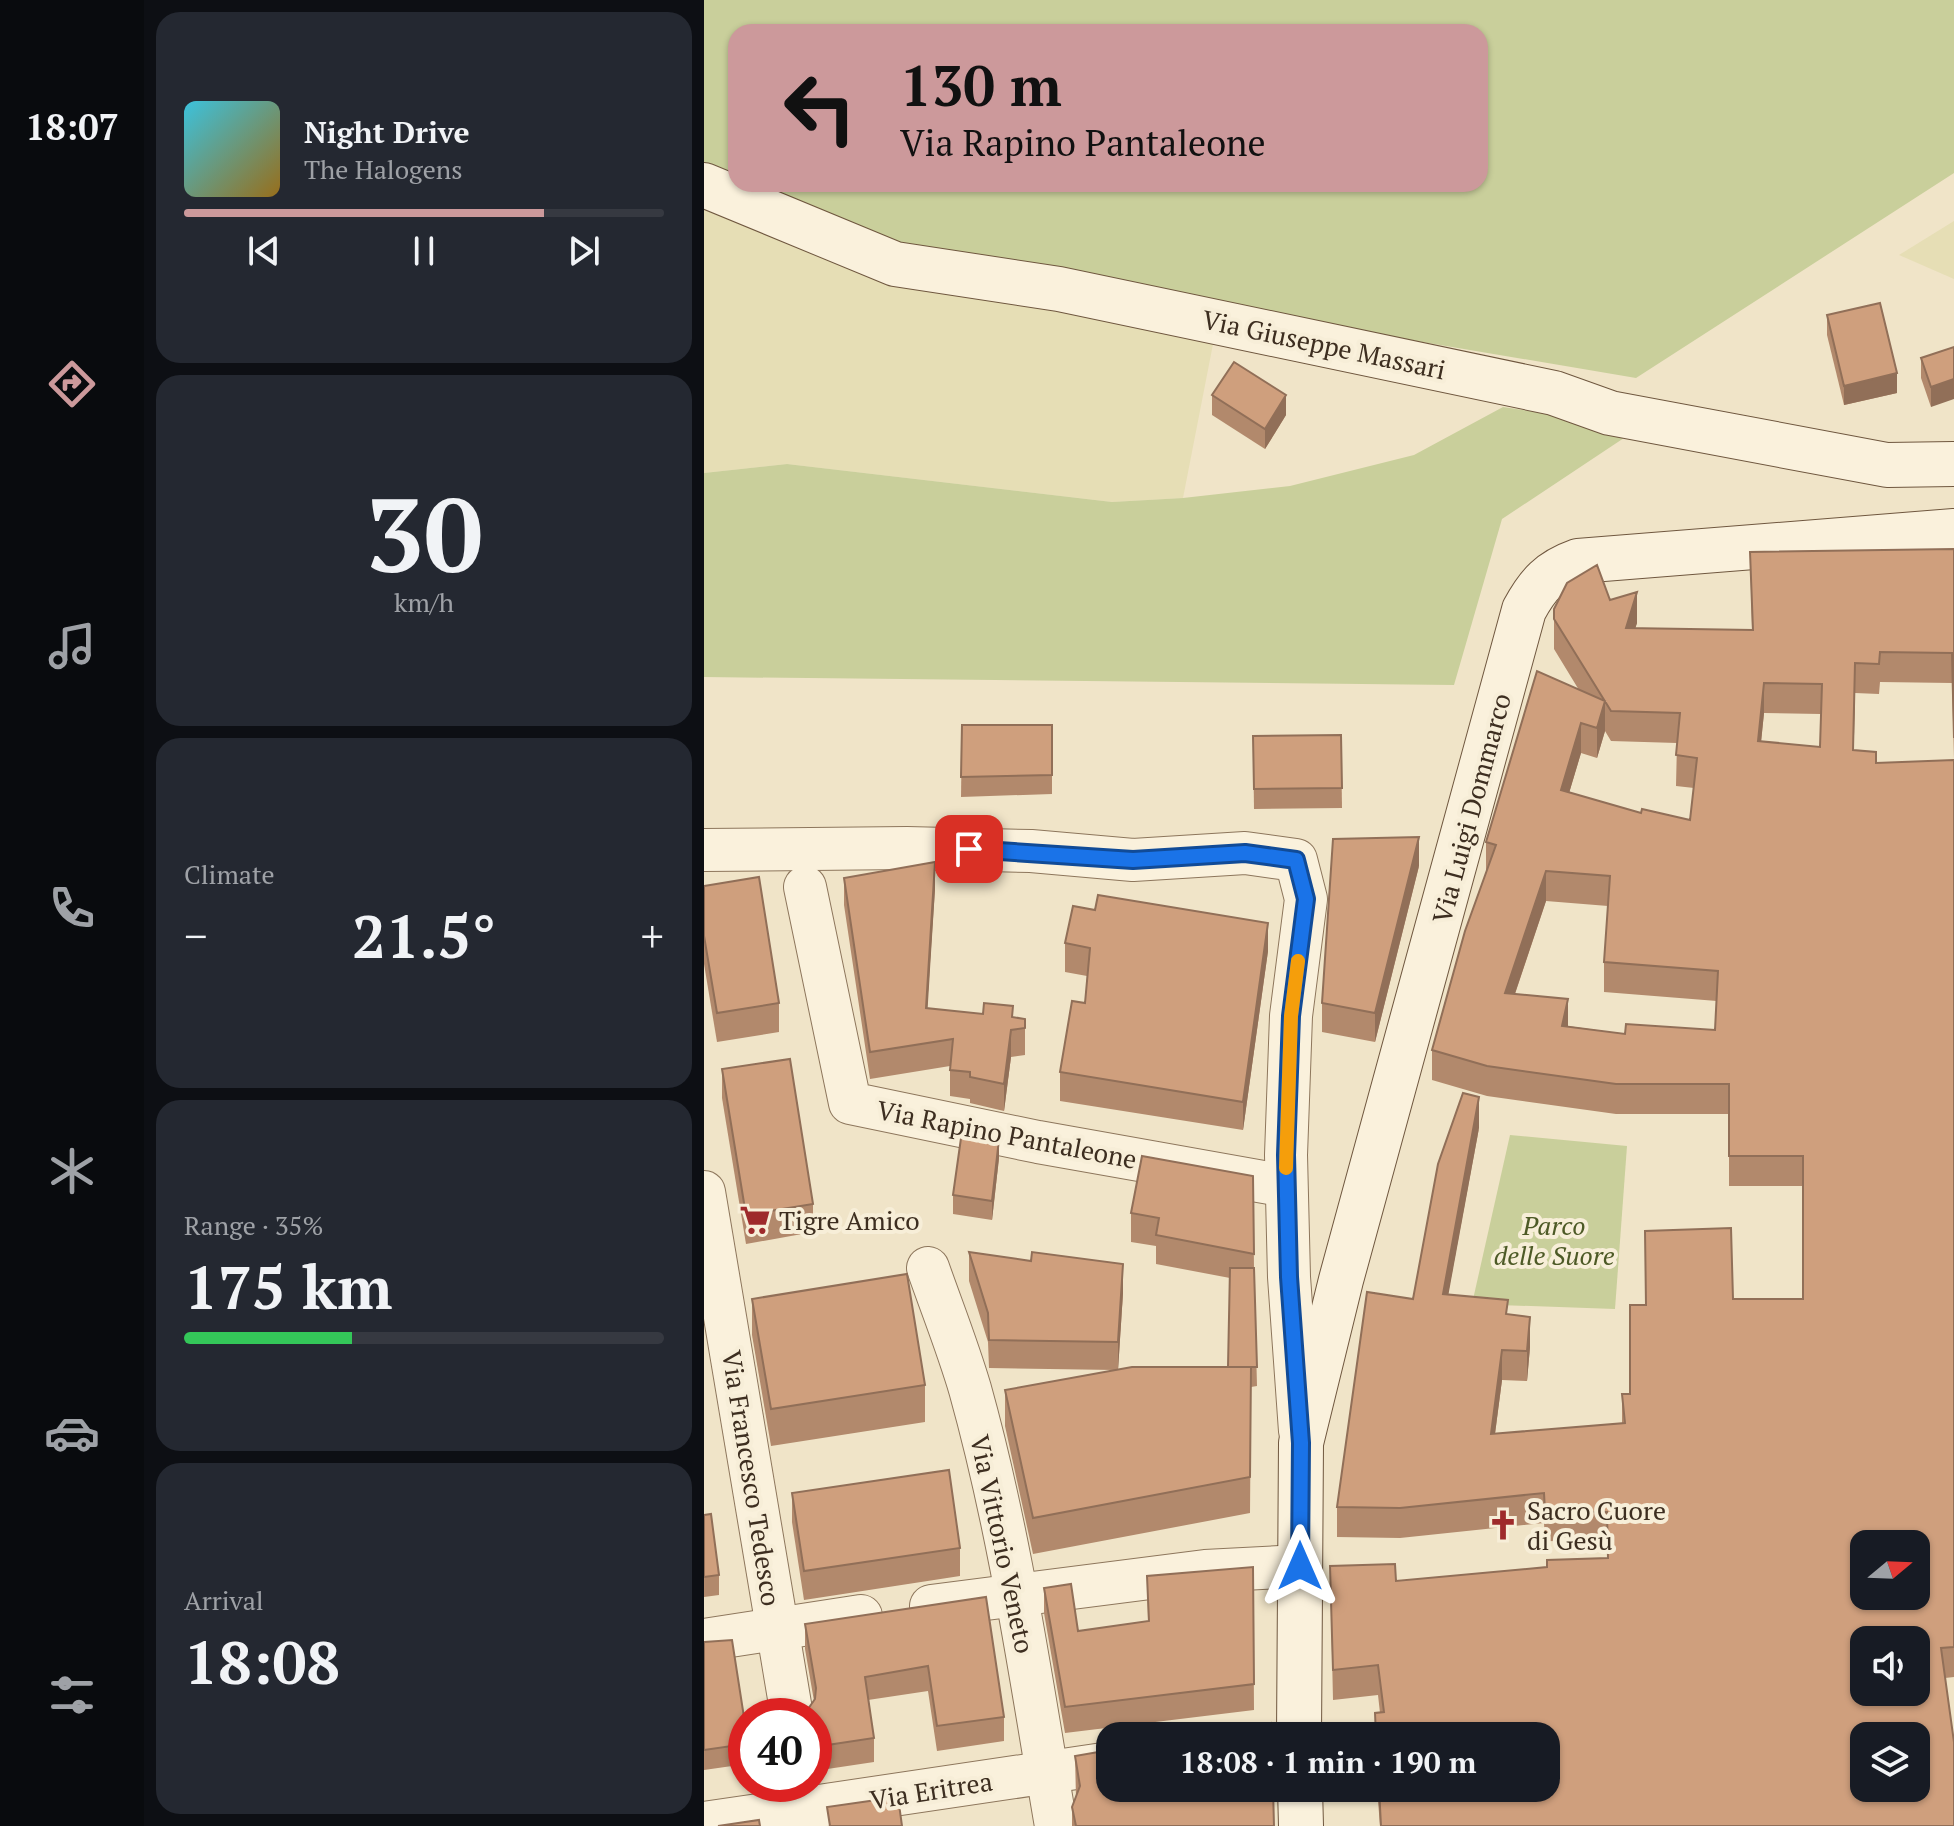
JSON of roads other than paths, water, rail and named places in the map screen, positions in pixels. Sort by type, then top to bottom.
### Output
[{"type":"street","name":"Via Giuseppe Massari","points":[[704,185],[895,264],[1059,289],[1554,393],[1610,413],[1887,465],[1954,464]]},
{"type":"street","name":"Via Luigi Dommarco","points":[[1301,1443],[1339,1288],[1524,610],[1542,580],[1558,568],[1578,561],[1954,531]]},
{"type":"street","points":[[704,850],[907,848],[1031,851],[1133,860],[1245,853],[1296,860],[1306,899],[1291,1016],[1286,1186],[1301,1443],[1299,1722]]},
{"type":"street","name":"Via Rapino Pantaleone","points":[[805,887],[850,1103],[1053,1145],[1286,1186]]},
{"type":"street","name":"Via Francesco Tedesco","points":[[705,1205],[789,1698]]},
{"type":"street","name":"Via Vittorio Veneto","points":[[928,1268],[969,1386],[1015,1593],[1056,1826]]},
{"type":"street","points":[[704,1640],[1015,1593],[1205,1571],[1300,1566]]},
{"type":"street","name":"Via Eritrea","points":[[704,1823],[1096,1765]]},
{"type":"street","points":[[1300,1802],[1301,1826]]},
{"type":"place","name":"Tigre Amico","points":[[755,1220]]},
{"type":"place","name":"Sacro Cuore di Gesù","points":[[1503,1525]]},
{"type":"park label","name":"Parco delle Suore","points":[[1554,1240]]}]
